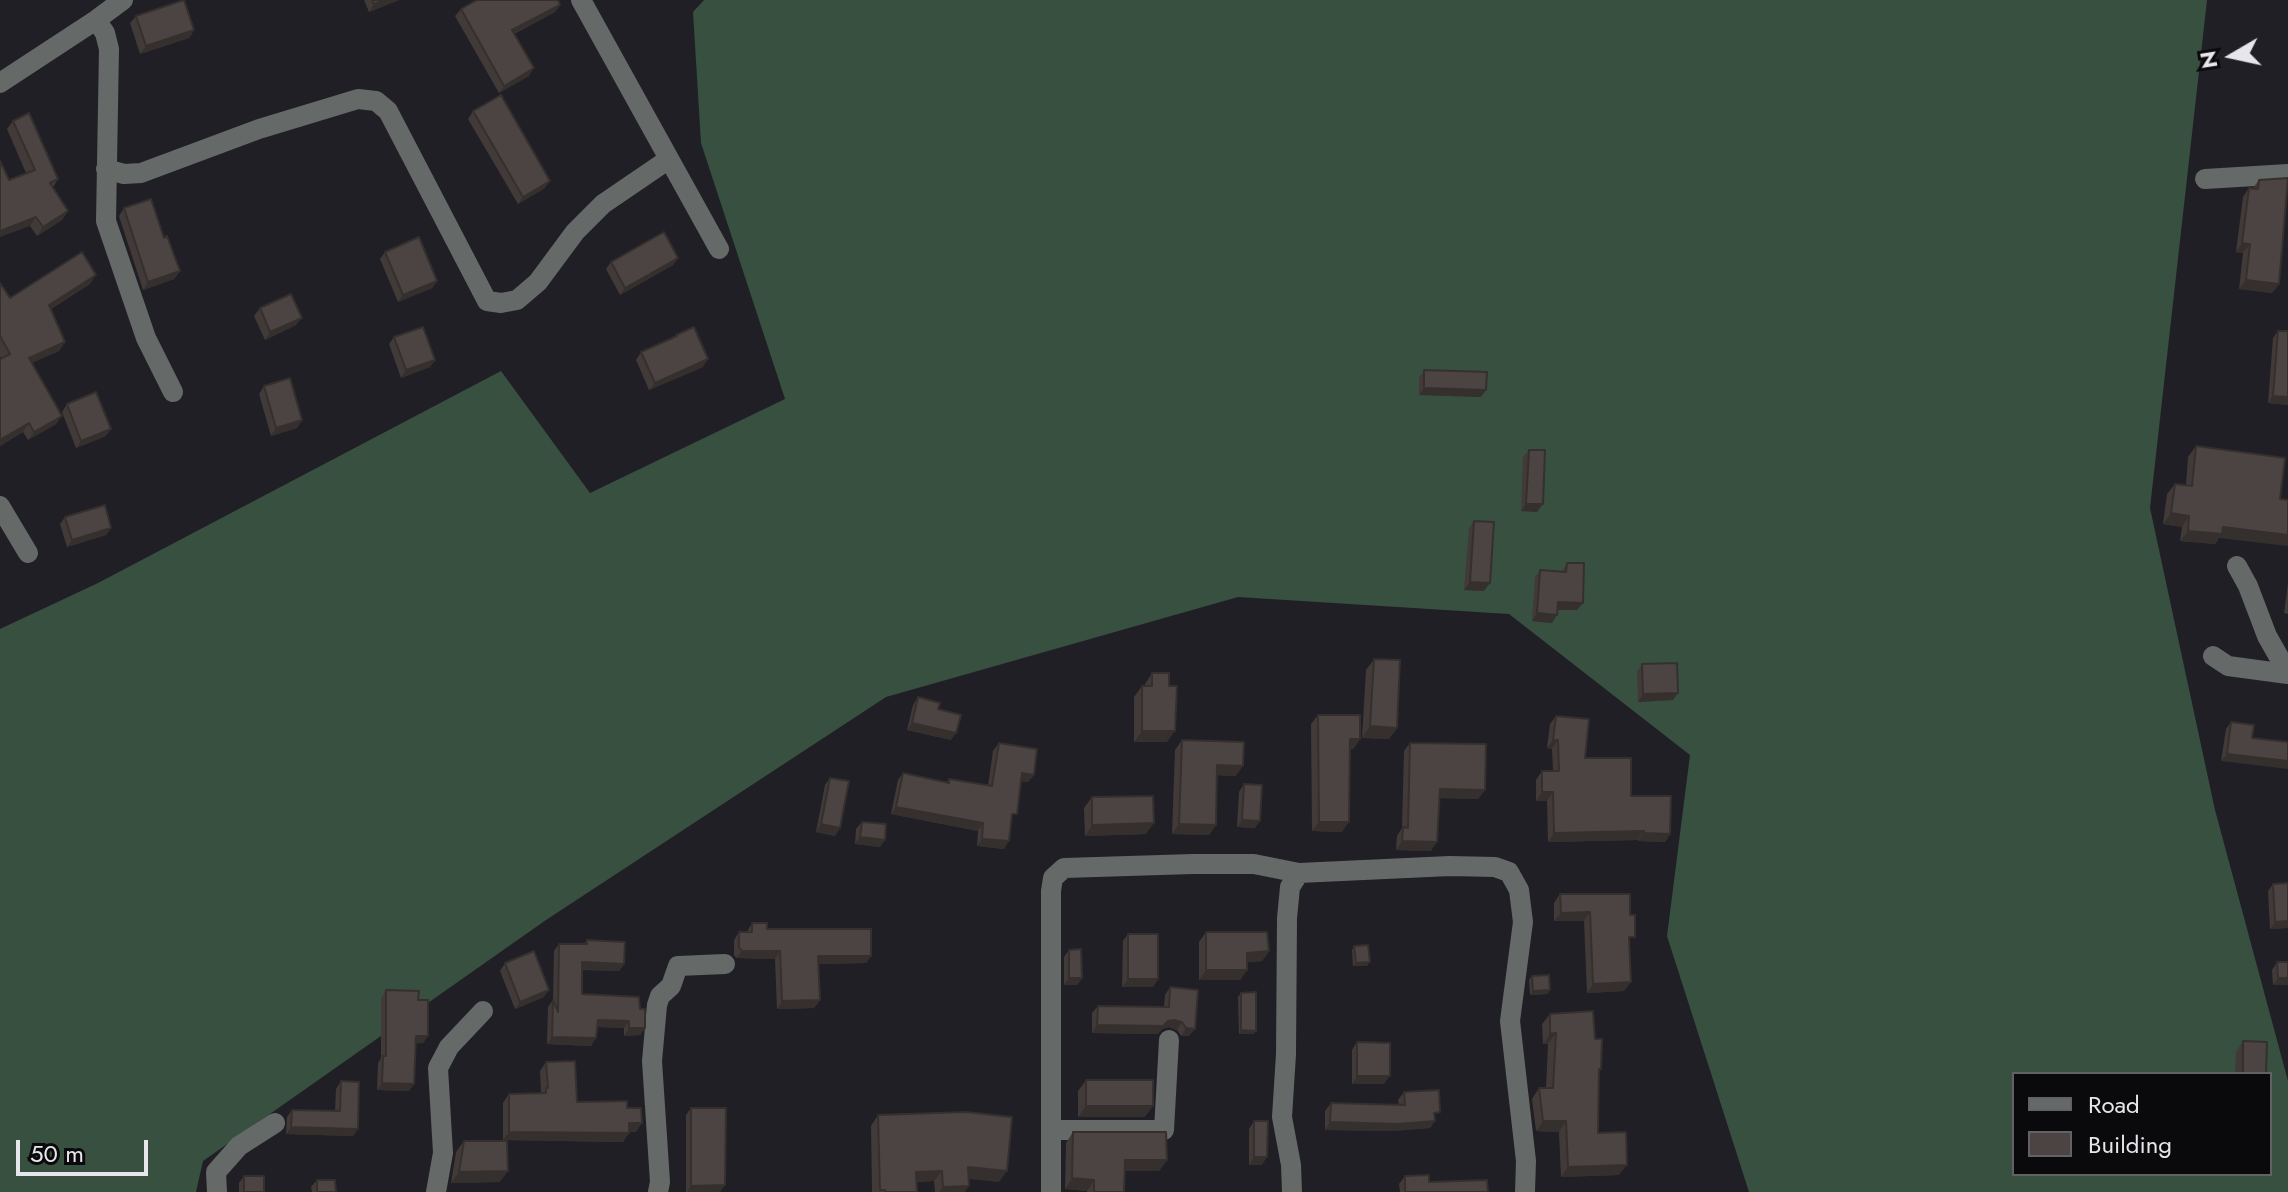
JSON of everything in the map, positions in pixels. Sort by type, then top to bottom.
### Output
[{"type":"street","points":[[0,83],[123,0]]},
{"type":"street","points":[[581,0],[719,249]]},
{"type":"street","points":[[96,20],[105,33],[109,49],[106,221],[146,338],[173,392]]},
{"type":"street","points":[[106,169],[124,174],[141,173],[288,120],[358,99],[376,101],[388,111],[487,301],[501,303],[517,300],[538,282],[575,232],[603,204],[669,159]]},
{"type":"street","points":[[2205,179],[2288,174]]},
{"type":"street","points":[[0,506],[28,553]]},
{"type":"street","points":[[2237,566],[2267,636],[2288,674]]},
{"type":"street","points":[[2213,656],[2228,666],[2288,674]]},
{"type":"street","points":[[1051,1192],[1053,878],[1064,868],[1193,864],[1254,864],[1299,873],[1450,866],[1495,867],[1509,872],[1519,890],[1523,922],[1510,1021],[1526,1161],[1525,1192]]},
{"type":"street","points":[[1292,1192],[1291,1165],[1282,1117],[1286,1054],[1287,918],[1290,887],[1299,873]]},
{"type":"street","points":[[658,1192],[660,1182],[652,1061],[657,1005],[660,996],[671,986],[678,966],[725,964]]},
{"type":"street","points":[[436,1192],[443,1153],[438,1068],[449,1047],[483,1011]]},
{"type":"street","points":[[1051,1130],[1164,1130],[1169,1040]]},
{"type":"street","points":[[217,1192],[216,1172],[239,1146],[275,1123]]},
{"type":"green space","points":[[704,0],[2207,0],[2150,508],[2215,810],[2288,1081],[2288,1192],[1749,1192],[1667,936],[1690,755],[1509,614],[1238,597],[886,697],[546,920],[203,1161],[196,1192],[0,1192],[0,629],[98,583],[501,371],[590,493],[785,399],[701,143],[693,12]]},
{"type":"building","points":[[184,0],[194,30],[146,46],[136,16]]},
{"type":"building","points":[[477,0],[558,0],[560,5],[512,30],[534,68],[504,86],[461,9]]},
{"type":"building","points":[[501,95],[550,181],[523,197],[473,111]]},
{"type":"building","points":[[29,113],[58,179],[50,183],[68,211],[43,227],[36,217],[0,231],[0,161],[9,180],[35,170],[13,121]]},
{"type":"building","points":[[2288,178],[2279,284],[2246,280],[2250,244],[2242,243],[2249,188],[2258,189],[2259,180]]},
{"type":"building","points":[[151,199],[164,238],[167,236],[180,271],[148,282],[124,208]]},
{"type":"building","points":[[664,232],[678,258],[625,288],[611,262]]},
{"type":"building","points":[[419,237],[437,281],[403,295],[385,252]]},
{"type":"building","points":[[82,252],[96,275],[49,305],[65,342],[29,358],[62,416],[34,432],[29,423],[0,440],[0,359],[10,354],[0,336],[0,283],[10,298]]},
{"type":"building","points":[[291,294],[302,318],[270,332],[260,308]]},
{"type":"building","points":[[423,327],[435,360],[406,370],[394,337]]},
{"type":"building","points":[[694,327],[708,359],[655,383],[641,352]]},
{"type":"building","points":[[2278,331],[2288,331],[2288,397],[2273,396]]},
{"type":"building","points":[[1424,370],[1487,372],[1486,390],[1424,388]]},
{"type":"building","points":[[290,378],[302,420],[276,428],[264,386]]},
{"type":"building","points":[[96,392],[111,429],[81,441],[67,404]]},
{"type":"building","points":[[2196,446],[2285,458],[2280,499],[2288,500],[2288,535],[2223,527],[2222,534],[2188,531],[2189,516],[2171,513],[2175,484],[2192,486]]},
{"type":"building","points":[[1529,450],[1545,450],[1543,504],[1526,504]]},
{"type":"building","points":[[105,505],[111,528],[72,540],[65,517]]},
{"type":"building","points":[[1474,521],[1494,522],[1490,583],[1470,582]]},
{"type":"building","points":[[1567,563],[1584,563],[1583,603],[1558,602],[1557,615],[1537,613],[1540,570],[1566,572]]},
{"type":"building","points":[[1374,659],[1400,660],[1397,728],[1370,726]]},
{"type":"building","points":[[1677,663],[1678,693],[1643,694],[1642,664]]},
{"type":"building","points":[[1152,673],[1169,673],[1169,686],[1177,686],[1175,731],[1142,731],[1142,686],[1152,686]]},
{"type":"building","points":[[918,697],[940,703],[938,709],[961,715],[956,733],[912,723]]},
{"type":"building","points":[[1318,715],[1360,715],[1360,739],[1350,739],[1349,822],[1319,822]]},
{"type":"building","points":[[1556,716],[1589,719],[1585,758],[1631,758],[1631,796],[1671,796],[1670,834],[1644,831],[1554,833],[1553,792],[1542,792],[1542,771],[1559,771],[1558,740],[1553,740]]},
{"type":"building","points":[[2231,722],[2254,725],[2252,738],[2288,742],[2288,761],[2227,754]]},
{"type":"building","points":[[1182,740],[1244,742],[1243,766],[1217,765],[1216,825],[1179,824]]},
{"type":"building","points":[[999,743],[1037,749],[1034,775],[1022,773],[1017,814],[1012,814],[1009,841],[982,839],[983,823],[896,807],[903,773],[949,783],[949,779],[992,786]]},
{"type":"building","points":[[1410,743],[1486,744],[1485,790],[1440,789],[1437,842],[1402,841],[1403,827],[1408,828]]},
{"type":"building","points":[[830,778],[849,781],[840,828],[821,824]]},
{"type":"building","points":[[1244,784],[1262,785],[1260,821],[1242,820]]},
{"type":"building","points":[[1153,796],[1154,823],[1092,825],[1092,797]]},
{"type":"building","points":[[862,822],[886,824],[885,840],[860,837]]},
{"type":"building","points":[[2288,883],[2288,921],[2275,922],[2273,884]]},
{"type":"building","points":[[1560,894],[1630,894],[1630,915],[1635,915],[1635,937],[1629,937],[1631,982],[1593,984],[1590,912],[1561,913]]},
{"type":"building","points":[[752,923],[767,923],[767,929],[871,929],[871,956],[818,956],[820,1000],[782,1001],[780,951],[742,951],[739,947],[739,932],[752,932]]},
{"type":"building","points":[[1206,932],[1267,932],[1269,951],[1247,953],[1247,970],[1206,970]]},
{"type":"building","points":[[1128,934],[1158,934],[1158,979],[1128,979]]},
{"type":"building","points":[[587,940],[625,942],[624,964],[582,962],[582,994],[639,997],[640,1009],[645,1009],[645,1028],[629,1028],[629,1021],[598,1020],[596,1038],[552,1037],[553,1000],[558,1012],[559,944],[587,944]]},
{"type":"building","points":[[1368,945],[1370,962],[1356,963],[1354,946]]},
{"type":"building","points":[[1081,949],[1082,978],[1069,978],[1069,950]]},
{"type":"building","points":[[534,951],[549,990],[520,1002],[505,963]]},
{"type":"building","points":[[2277,962],[2288,962],[2288,978],[2278,978]]},
{"type":"building","points":[[1549,975],[1550,990],[1533,991],[1532,976]]},
{"type":"building","points":[[1170,987],[1198,990],[1195,1029],[1186,1028],[1182,1022],[1174,1020],[1163,1026],[1097,1025],[1098,1006],[1169,1007]]},
{"type":"building","points":[[386,990],[419,991],[418,1000],[428,1000],[428,1036],[416,1036],[414,1084],[382,1083],[383,1056],[386,1056]]},
{"type":"building","points":[[1256,992],[1256,1031],[1241,1030],[1241,993]]},
{"type":"building","points":[[1593,1011],[1595,1039],[1602,1039],[1598,1133],[1626,1132],[1627,1165],[1568,1167],[1566,1121],[1543,1121],[1539,1088],[1553,1088],[1556,1033],[1550,1034],[1550,1014]]},
{"type":"building","points":[[2243,1041],[2267,1042],[2266,1072],[2243,1072]]},
{"type":"building","points":[[1357,1042],[1390,1043],[1390,1076],[1357,1076]]},
{"type":"building","points":[[575,1061],[577,1102],[627,1101],[627,1108],[641,1108],[642,1123],[629,1123],[629,1133],[509,1132],[509,1094],[546,1093],[546,1062]]},
{"type":"building","points":[[1086,1080],[1153,1080],[1153,1106],[1086,1106]]},
{"type":"building","points":[[341,1081],[359,1082],[358,1129],[291,1127],[292,1110],[340,1111]]},
{"type":"building","points":[[1439,1090],[1440,1112],[1434,1113],[1435,1121],[1398,1124],[1330,1122],[1331,1103],[1405,1105],[1404,1092]]},
{"type":"building","points":[[691,1108],[726,1108],[725,1185],[691,1186]]},
{"type":"building","points":[[966,1112],[1012,1117],[1007,1171],[968,1167],[969,1186],[943,1187],[942,1171],[916,1172],[917,1192],[880,1190],[878,1115]]},
{"type":"building","points":[[1254,1121],[1268,1121],[1267,1157],[1254,1157]]},
{"type":"building","points":[[1073,1132],[1166,1132],[1167,1160],[1125,1160],[1124,1192],[1094,1192],[1094,1180],[1072,1178]]},
{"type":"building","points":[[464,1141],[507,1141],[508,1171],[459,1172]]},
{"type":"building","points":[[1429,1175],[1429,1182],[1487,1180],[1488,1192],[1405,1192],[1405,1176]]},
{"type":"building","points":[[244,1176],[264,1176],[264,1192],[244,1192]]},
{"type":"building","points":[[317,1180],[335,1180],[336,1192],[317,1192]]}]
